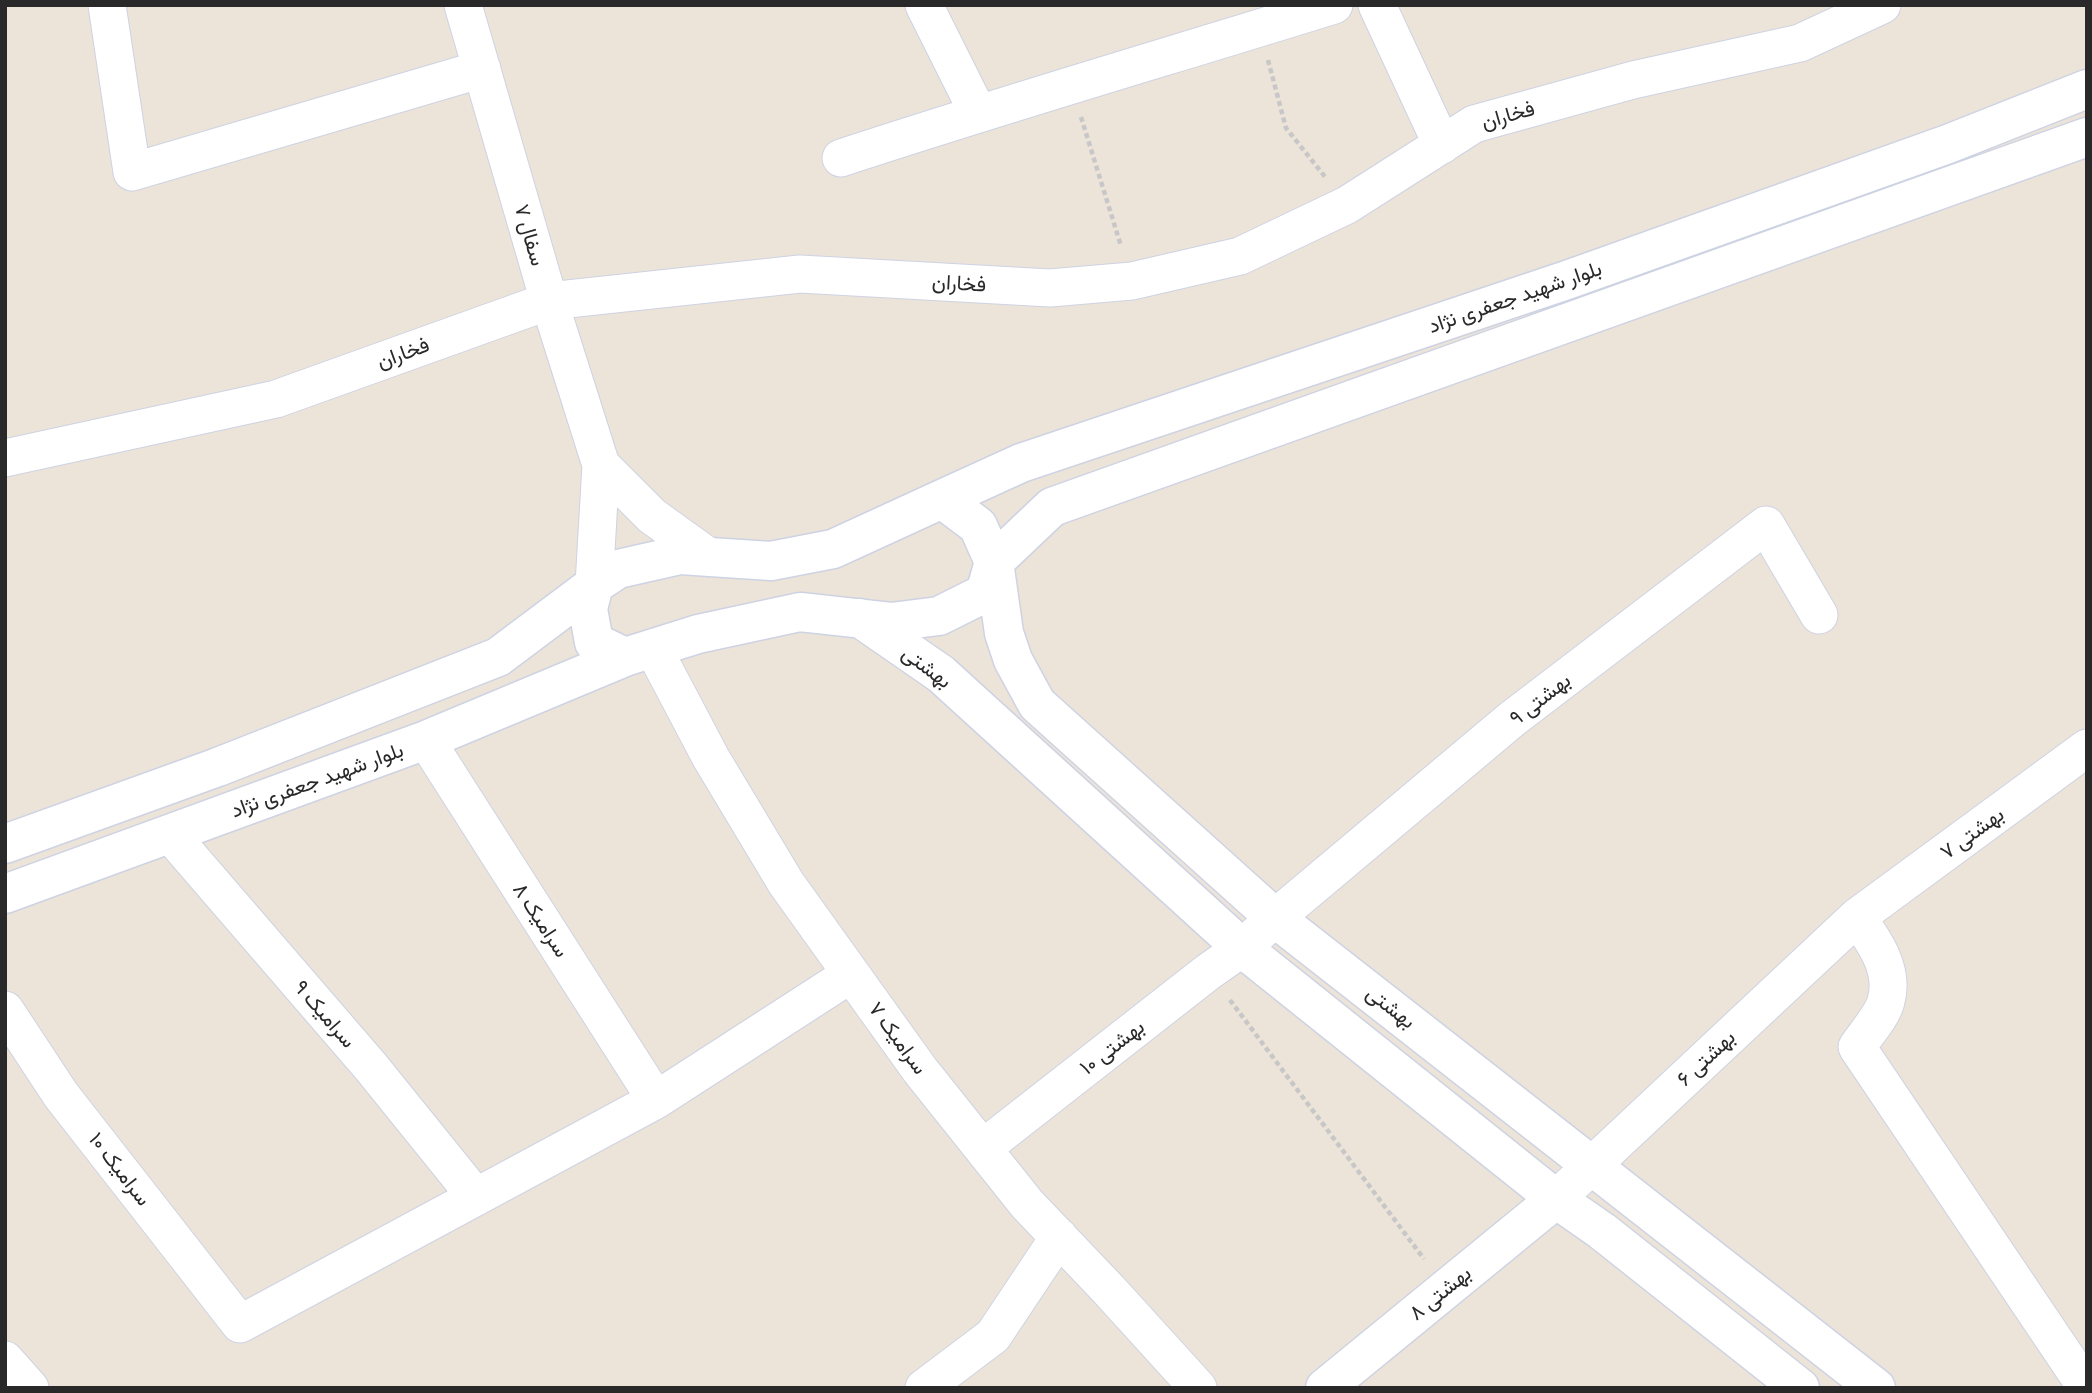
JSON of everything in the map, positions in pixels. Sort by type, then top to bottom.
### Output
[{"type":"main road","name":"بلوار شهید جعفری نژاد","points":[[594,585],[618,569],[680,555],[771,561],[833,549],[1021,463],[1567,280],[1948,144],[2087,89]]},
{"type":"main road","name":"بلوار شهید جعفری نژاد","points":[[5,894],[426,740],[639,653],[698,634],[800,612],[891,622],[939,616],[985,593],[993,562],[1052,507],[2087,137]]},
{"type":"main road","name":"بهشتی","points":[[942,499],[978,526],[993,562],[1004,633],[1013,660],[1037,704],[1275,918],[1593,1164],[1876,1388]]},
{"type":"main road","points":[[594,585],[588,609],[594,642],[639,653]]},
{"type":"main road","points":[[5,844],[218,767],[498,657],[594,585]]},
{"type":"main road","name":"بهشتی","points":[[860,618],[941,674],[1242,948],[1556,1199],[1602,1231],[1800,1388]]},
{"type":"main road","points":[[218,767],[234,811]]},
{"type":"main road","name":"بهشتی ۸","points":[[1325,1388],[1556,1199]]},
{"type":"street","points":[[107,5],[132,172],[482,69]]},
{"type":"street","name":"سفال ۷","points":[[463,5],[549,301],[601,465]]},
{"type":"street","points":[[924,5],[978,113]]},
{"type":"street","points":[[841,158],[978,113],[1334,5]]},
{"type":"street","points":[[1377,5],[1442,145]]},
{"type":"street","name":"فخاران","points":[[5,458],[276,399],[549,301],[800,274],[1050,288],[1132,281],[1240,256],[1347,205],[1474,124],[1633,80],[1800,43],[1882,5]]},
{"type":"street","points":[[601,465],[652,516],[709,557]]},
{"type":"street","points":[[594,585],[601,465]]},
{"type":"street","name":"بهشتی ۹","points":[[1242,948],[1512,719],[1766,525],[1819,615]]},
{"type":"street","name":"سرامیک ۷","points":[[639,653],[711,758],[786,883],[920,1070],[1027,1204],[1198,1388]]},
{"type":"street","name":"سرامیک ۸","points":[[426,740],[656,1100]]},
{"type":"street","name":"بهشتی ۷","points":[[1857,917],[2087,748]]},
{"type":"street","name":"سرامیک ۹","points":[[170,834],[371,1067],[476,1197]]},
{"type":"street","points":[[1857,917],[1875,943],[1888,975],[1886,1003],[1857,1047],[2083,1384]]},
{"type":"street","name":"بهشتی ۶","points":[[1556,1199],[1857,917]]},
{"type":"street","name":"بهشتی ۱۰","points":[[983,1148],[1242,948]]},
{"type":"street","points":[[476,1197],[656,1100],[851,974]]},
{"type":"street","name":"سرامیک ۱۰","points":[[5,1010],[61,1095],[240,1324],[476,1197]]},
{"type":"street","points":[[924,1388],[993,1336],[1059,1237]]},
{"type":"street","points":[[5,1360],[30,1388]]},
{"type":"path","points":[[1259,28],[1286,128],[1347,205]]},
{"type":"path","points":[[1072,86],[1132,281]]},
{"type":"path","points":[[1208,972],[1446,1288]]}]
